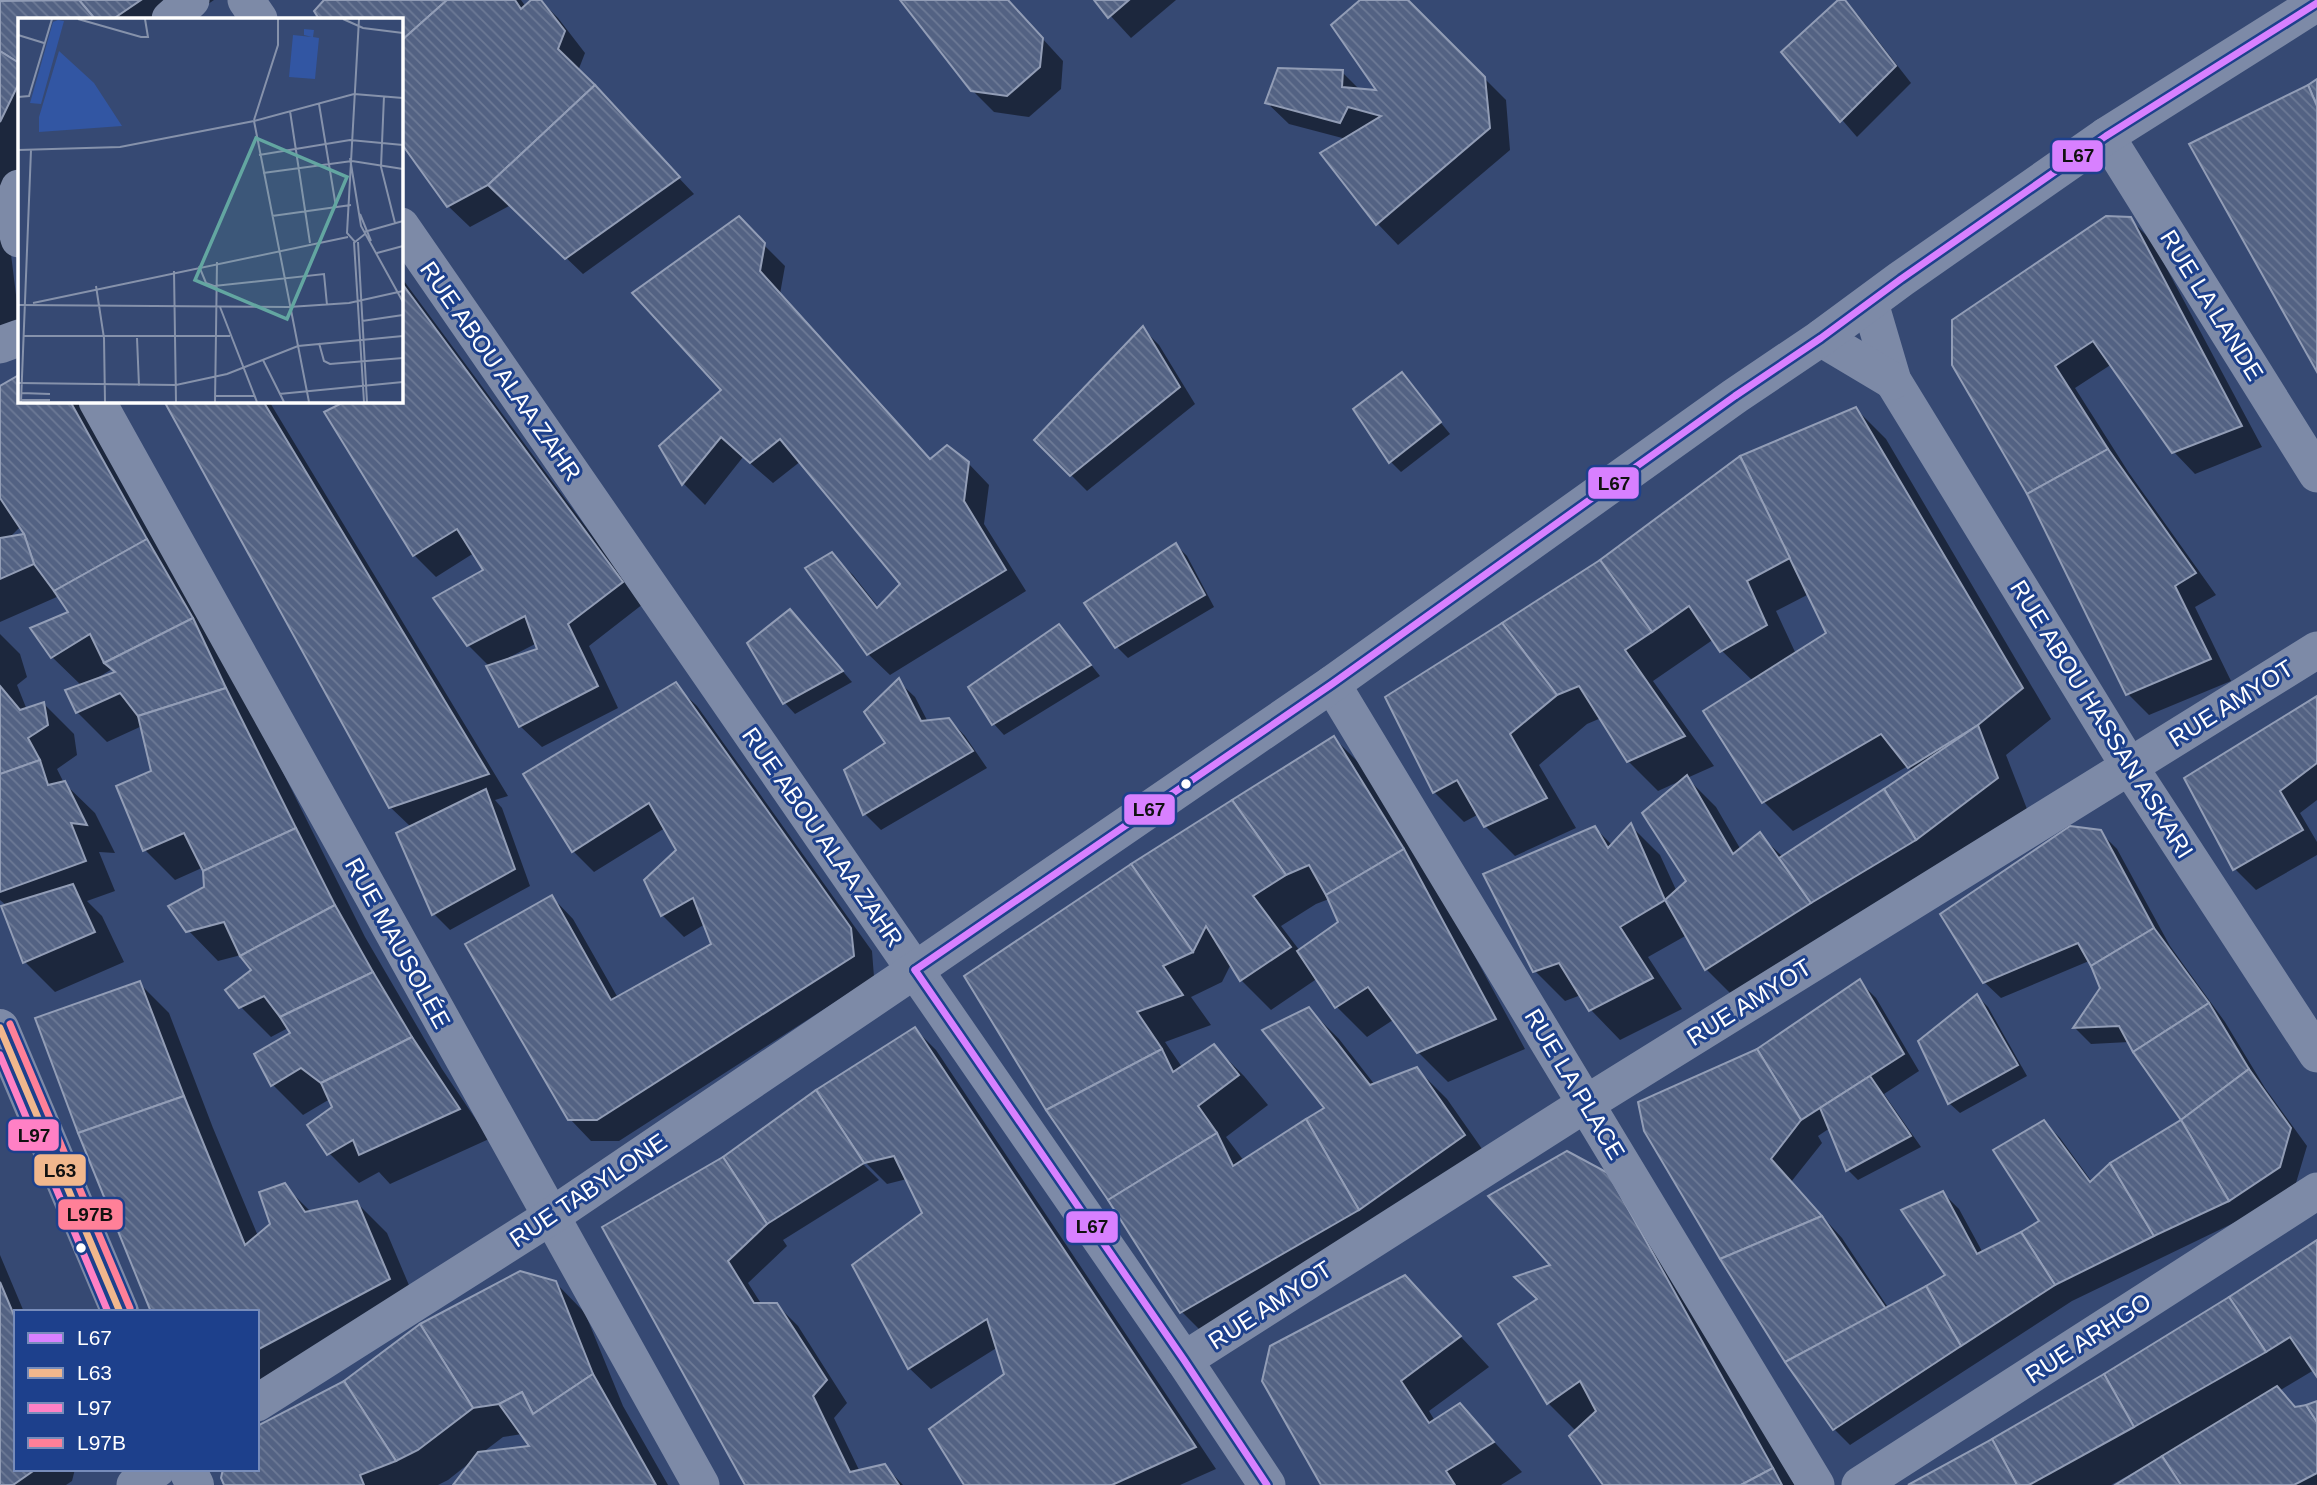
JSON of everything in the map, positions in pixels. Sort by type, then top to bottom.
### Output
[{"type":"street","points":[[171,18],[191,0]]},
{"type":"street","points":[[246,0],[258,18]]},
{"type":"street","name":"RUE TABYLONE","points":[[259,1403],[550,1217],[915,970],[1332,684],[1735,396],[2106,136],[2317,4]]},
{"type":"street","name":"RUE LA LANDE","points":[[2106,136],[2317,474]]},
{"type":"street","points":[[18,190],[11,208],[18,235]]},
{"type":"street","name":"RUE ABOU ALAA ZAHR","points":[[402,227],[1184,1360],[1267,1485]]},
{"type":"street","name":"RUE ABOU HASSAN ASKARI","points":[[1870,303],[1893,381],[2129,766],[2317,1054]]},
{"type":"street","points":[[0,345],[18,338]]},
{"type":"street","name":"RUE ABOU HASSAN ASKARI","points":[[1821,338],[1893,381]]},
{"type":"street","name":"RUE MAUSOLÉE","points":[[98,402],[701,1485]]},
{"type":"street","name":"RUE AMYOT","points":[[1184,1360],[1587,1103],[2317,650]]},
{"type":"street","name":"RUE LA PLACE","points":[[1332,684],[1816,1485]]},
{"type":"street","points":[[0,1027],[119,1310]]},
{"type":"street","name":"RUE ARHGO","points":[[1860,1485],[2317,1191]]},
{"type":"street","points":[[135,1485],[154,1471]]},
{"type":"building","points":[[79,0],[141,0],[114,18],[94,18]]},
{"type":"building","points":[[79,0],[94,18],[18,18],[18,62],[0,51],[0,1]]},
{"type":"building","points":[[324,0],[447,0],[402,40],[402,18],[318,18],[314,11]]},
{"type":"building","points":[[447,0],[515,0],[521,9],[531,0],[541,0],[565,31],[558,49],[595,85],[488,185],[447,207],[402,144],[402,40]]},
{"type":"building","points":[[900,0],[1008,0],[1043,38],[1040,67],[1007,96],[971,91]]},
{"type":"building","points":[[1094,0],[1129,0],[1108,18]]},
{"type":"building","points":[[1360,0],[1408,0],[1485,77],[1490,128],[1376,225],[1320,153],[1381,116],[1348,107],[1340,123],[1265,103],[1278,68],[1343,70],[1342,87],[1376,90],[1331,25]]},
{"type":"building","points":[[1838,0],[1845,0],[1896,66],[1840,122],[1781,52]]},
{"type":"building","points":[[0,51],[18,62],[18,85],[0,122]]},
{"type":"building","points":[[2317,79],[2317,106],[2308,85]]},
{"type":"building","points":[[595,85],[680,177],[565,259],[488,185]]},
{"type":"building","points":[[2308,85],[2317,106],[2317,372],[2189,144]]},
{"type":"building","points":[[739,216],[765,243],[760,271],[930,459],[947,445],[969,462],[964,501],[1006,570],[867,655],[805,568],[832,552],[877,608],[900,584],[780,439],[750,463],[721,437],[682,485],[659,446],[721,390],[632,293]]},
{"type":"building","points":[[2106,216],[2131,217],[2242,426],[2172,453],[2093,341],[2055,366],[2108,449],[2027,494],[1952,365],[1952,320]]},
{"type":"building","points":[[402,283],[623,582],[568,624],[598,686],[519,727],[486,666],[537,649],[525,616],[467,646],[433,598],[483,570],[457,529],[413,556],[324,412],[344,402],[402,402]]},
{"type":"building","points":[[1143,326],[1180,387],[1070,476],[1034,440]]},
{"type":"building","points":[[1402,372],[1441,422],[1389,463],[1353,409]]},
{"type":"building","points":[[18,376],[18,402],[71,402],[147,539],[54,591],[34,564],[24,534],[0,498],[0,386]]},
{"type":"building","points":[[165,402],[264,402],[489,774],[389,808]]},
{"type":"building","points":[[1856,407],[2023,688],[1978,725],[1908,768],[1881,734],[1762,803],[1703,711],[1826,633],[1740,456]]},
{"type":"building","points":[[2108,449],[2196,573],[2175,586],[2211,659],[2126,695],[2027,494]]},
{"type":"building","points":[[1740,456],[1790,558],[1747,581],[1767,625],[1720,652],[1689,606],[1652,632],[1600,560]]},
{"type":"building","points":[[24,534],[34,564],[0,579],[0,538]]},
{"type":"building","points":[[147,539],[193,618],[104,663],[90,634],[51,658],[30,628],[68,612],[54,591]]},
{"type":"building","points":[[1176,543],[1205,595],[1115,648],[1084,603]]},
{"type":"building","points":[[1600,560],[1652,632],[1625,650],[1685,736],[1627,762],[1579,686],[1557,695],[1502,623]]},
{"type":"building","points":[[790,609],[843,671],[783,704],[747,643]]},
{"type":"building","points":[[193,618],[226,688],[138,716],[120,693],[76,713],[65,690],[115,672],[104,663]]},
{"type":"building","points":[[1502,623],[1557,695],[1510,734],[1547,798],[1484,827],[1457,780],[1433,793],[1385,697]]},
{"type":"building","points":[[1059,624],[1091,665],[992,725],[968,687]]},
{"type":"building","points":[[899,678],[921,721],[949,718],[973,751],[863,815],[844,770],[885,743],[864,712]]},
{"type":"building","points":[[676,682],[851,928],[854,956],[597,1120],[568,1120],[465,944],[552,895],[611,1000],[711,944],[693,898],[661,916],[644,880],[676,850],[649,803],[572,852],[523,774]]},
{"type":"building","points":[[0,686],[20,710],[44,702],[48,725],[28,738],[40,760],[0,774]]},
{"type":"building","points":[[226,688],[296,828],[203,871],[184,833],[143,851],[116,786],[151,771],[138,716]]},
{"type":"building","points":[[2317,696],[2317,763],[2280,791],[2303,830],[2233,870],[2184,778]]},
{"type":"building","points":[[1978,725],[1998,778],[1916,840],[1884,789]]},
{"type":"building","points":[[1334,736],[1404,849],[1326,895],[1309,865],[1286,875],[1232,800]]},
{"type":"building","points":[[40,760],[48,785],[65,781],[87,825],[71,823],[86,861],[0,892],[0,774]]},
{"type":"building","points":[[1687,775],[1733,854],[1760,832],[1811,903],[1705,970],[1665,900],[1686,881],[1642,813]]},
{"type":"building","points":[[486,789],[515,869],[432,915],[396,833]]},
{"type":"building","points":[[1884,789],[1916,840],[1811,903],[1779,858]]},
{"type":"building","points":[[1232,800],[1286,875],[1253,896],[1291,947],[1240,981],[1206,926],[1193,952],[1131,864]]},
{"type":"building","points":[[1631,823],[1665,900],[1620,927],[1653,978],[1589,1011],[1559,963],[1533,972],[1483,874],[1595,826],[1608,848]]},
{"type":"building","points":[[2070,826],[2101,830],[2154,928],[2091,966],[2078,943],[1983,983],[1940,914]]},
{"type":"building","points":[[296,828],[335,905],[240,956],[224,922],[186,932],[168,906],[204,887],[203,871]]},
{"type":"building","points":[[1404,849],[1496,1019],[1417,1053],[1368,987],[1335,1008],[1297,951],[1338,922],[1326,895]]},
{"type":"building","points":[[1131,864],[1193,952],[1163,966],[1183,995],[1137,1012],[1162,1049],[1046,1110],[964,976]]},
{"type":"building","points":[[73,884],[95,932],[23,963],[1,906]]},
{"type":"building","points":[[335,905],[373,972],[280,1017],[264,996],[239,1008],[225,990],[251,970],[240,956]]},
{"type":"building","points":[[2154,928],[2209,1003],[2133,1052],[2119,1026],[2073,1028],[2100,988],[2091,966]]},
{"type":"building","points":[[373,972],[412,1037],[321,1083],[301,1068],[271,1086],[254,1054],[290,1033],[280,1017]]},
{"type":"building","points":[[1860,979],[1904,1054],[1801,1120],[1757,1049]]},
{"type":"building","points":[[140,981],[184,1096],[78,1133],[35,1018]]},
{"type":"building","points":[[1977,994],[2018,1065],[1948,1104],[1918,1041]]},
{"type":"building","points":[[2209,1003],[2249,1069],[2181,1120],[2133,1052]]},
{"type":"building","points":[[1309,1007],[1370,1085],[1417,1067],[1465,1135],[1359,1210],[1306,1119],[1324,1108],[1262,1030]]},
{"type":"building","points":[[915,1027],[1196,1447],[1112,1485],[964,1485],[929,1429],[1004,1374],[987,1319],[908,1369],[852,1265],[922,1213],[894,1156],[864,1163],[816,1090]]},
{"type":"building","points":[[412,1037],[460,1109],[359,1155],[353,1140],[327,1155],[307,1125],[332,1107],[321,1083]]},
{"type":"building","points":[[1214,1044],[1239,1075],[1198,1106],[1217,1133],[1108,1200],[1046,1110],[1162,1049],[1173,1072]]},
{"type":"building","points":[[1757,1049],[1801,1120],[1771,1159],[1822,1216],[1720,1259],[1644,1131],[1638,1102]]},
{"type":"building","points":[[2249,1069],[2291,1128],[2280,1167],[2229,1201],[2181,1120]]},
{"type":"building","points":[[1870,1076],[1911,1136],[1846,1171],[1820,1108]]},
{"type":"building","points":[[816,1090],[864,1163],[767,1224],[723,1157]]},
{"type":"building","points":[[184,1096],[245,1245],[270,1224],[259,1192],[285,1183],[305,1212],[357,1201],[390,1279],[259,1349],[259,1310],[150,1310],[78,1133]]},
{"type":"building","points":[[1306,1119],[1359,1210],[1180,1313],[1108,1200],[1217,1133],[1233,1166]]},
{"type":"building","points":[[2044,1120],[2090,1182],[2110,1163],[2154,1236],[2055,1285],[2021,1232],[2039,1221],[1993,1150]]},
{"type":"building","points":[[2181,1120],[2229,1201],[2154,1236],[2110,1163]]},
{"type":"building","points":[[1567,1151],[1608,1173],[1773,1468],[1741,1485],[1603,1485],[1569,1436],[1596,1411],[1580,1381],[1547,1404],[1498,1324],[1537,1299],[1514,1277],[1550,1265],[1488,1196]]},
{"type":"building","points":[[723,1157],[767,1224],[728,1261],[754,1303],[777,1303],[827,1380],[813,1396],[850,1472],[885,1464],[899,1485],[745,1485],[602,1227]]},
{"type":"building","points":[[1943,1191],[1977,1254],[2021,1232],[2055,1285],[1961,1346],[1926,1286],[1945,1275],[1901,1210]]},
{"type":"building","points":[[1822,1216],[1886,1309],[1785,1362],[1720,1259]]},
{"type":"building","points":[[2317,1240],[2317,1377],[2290,1337],[2266,1352],[2229,1297]]},
{"type":"building","points":[[520,1271],[556,1281],[593,1374],[533,1414],[522,1392],[499,1404],[473,1408],[420,1324]]},
{"type":"building","points":[[1405,1275],[1461,1336],[1401,1381],[1429,1423],[1460,1403],[1494,1442],[1446,1471],[1455,1485],[1321,1485],[1262,1381],[1270,1346]]},
{"type":"building","points":[[0,1282],[14,1315],[14,1471],[33,1471],[13,1485],[0,1485]]},
{"type":"building","points":[[1926,1286],[1961,1346],[1833,1430],[1785,1362]]},
{"type":"building","points":[[2229,1297],[2266,1352],[2134,1427],[2104,1374]]},
{"type":"building","points":[[420,1324],[473,1408],[418,1450],[396,1461],[344,1381]]},
{"type":"building","points":[[593,1374],[656,1485],[453,1485],[478,1452],[529,1446],[499,1404],[522,1392],[533,1414]]},
{"type":"building","points":[[2104,1374],[2134,1427],[2029,1485],[2017,1485],[1992,1439]]},
{"type":"building","points":[[344,1381],[396,1461],[360,1475],[364,1485],[224,1485],[221,1478],[223,1471],[259,1471],[259,1425]]},
{"type":"building","points":[[2277,1386],[2295,1407],[2306,1405],[2317,1422],[2317,1473],[2294,1485],[2181,1485],[2162,1456]]},
{"type":"building","points":[[2317,1401],[2317,1422],[2306,1405]]},
{"type":"building","points":[[1992,1439],[2017,1485],[1908,1485]]},
{"type":"building","points":[[2162,1456],[2181,1485],[2115,1485]]},
{"type":"building","points":[[1773,1468],[1782,1485],[1741,1485]]},
{"type":"transit line","name":"L67","points":[[915,970],[1332,684],[1735,396],[2106,136],[2317,3]]},
{"type":"transit line","name":"L67","points":[[915,970],[1267,1485]]},
{"type":"transit line","name":"L97B","points":[[10,1024],[130,1308]]},
{"type":"transit line","name":"L63","points":[[0,1028],[119,1310]]},
{"type":"transit line","name":"L97","points":[[0,1055],[107,1310]]}]
